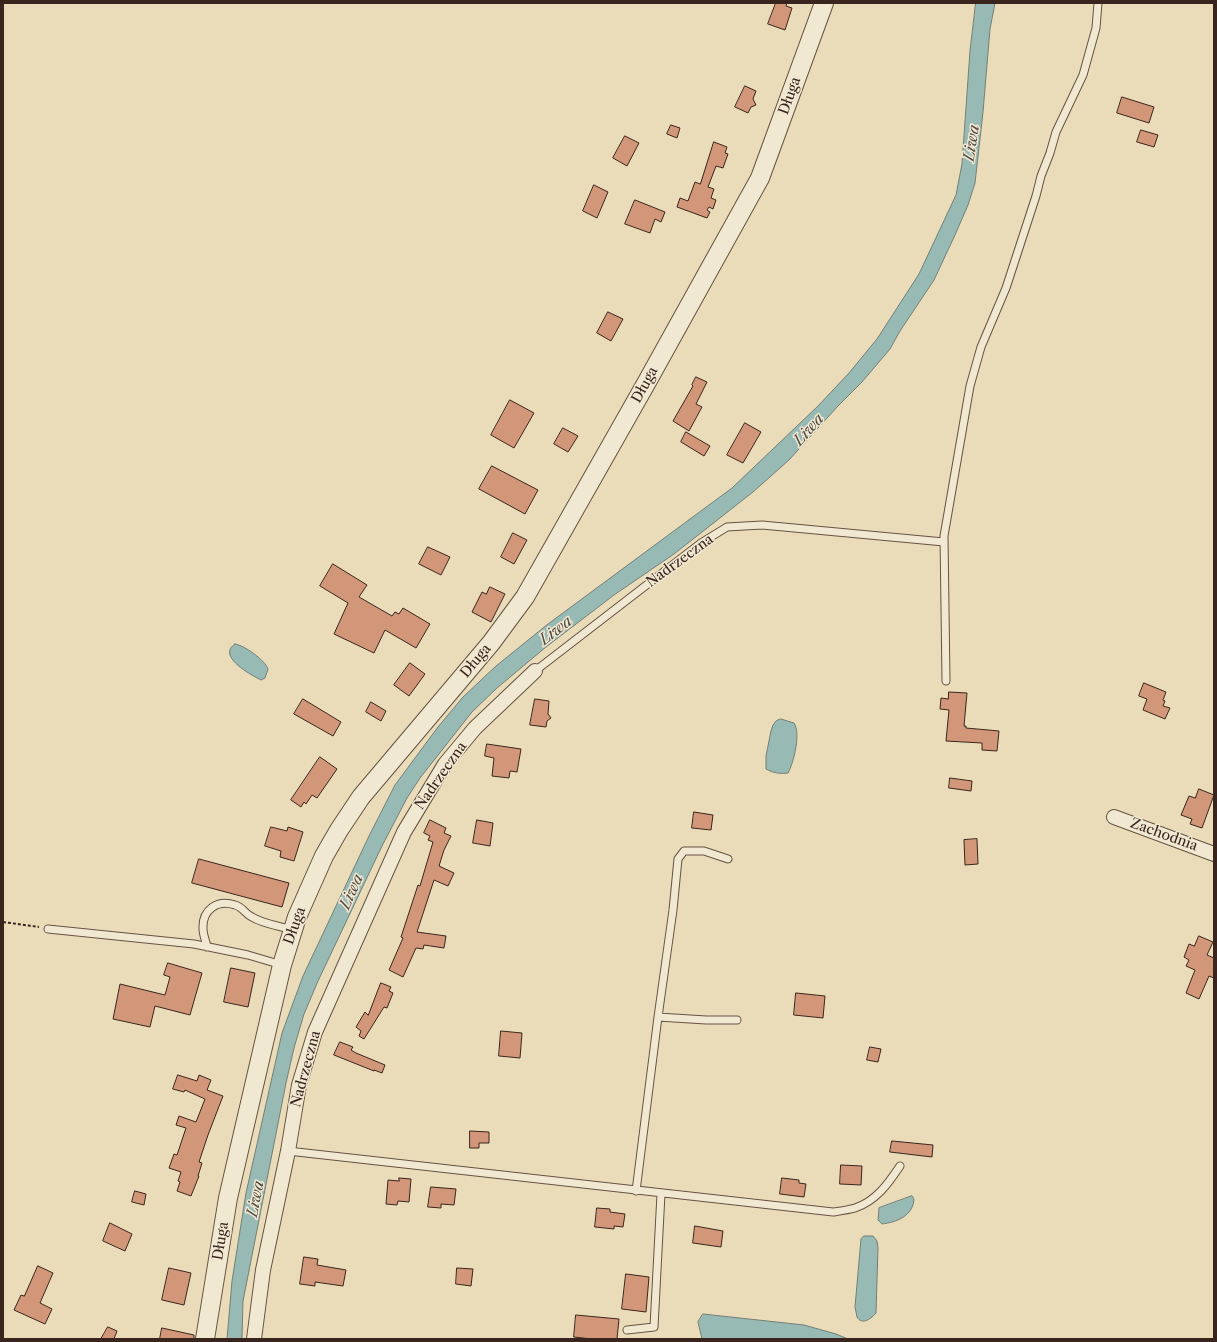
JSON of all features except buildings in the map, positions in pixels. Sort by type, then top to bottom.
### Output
[{"type":"street","name":"Długa","points":[[205,1339],[228,1198],[282,965],[297,917],[324,856],[361,797],[491,643],[529,590],[760,178],[824,3]]},
{"type":"street","name":"Nadrzeczna","points":[[254,1339],[263,1270],[288,1151],[299,1085],[315,1032],[404,832],[445,764],[475,728],[535,671]]},
{"type":"street","name":"Zachodnia","points":[[1114,817],[1214,854]]},
{"type":"lane","points":[[946,681],[945,529],[969,394],[981,347],[1006,288],[1056,132],[1083,75],[1096,28],[1098,3]]},
{"type":"lane","name":"Nadrzeczna","points":[[535,671],[683,557],[727,527],[762,524],[944,542]]},
{"type":"lane","points":[[636,1191],[673,910],[678,859],[684,852],[704,851],[728,859]]},
{"type":"lane","points":[[207,947],[203,929],[204,917],[213,906],[219,903],[235,904],[244,909],[251,917],[293,930]]},
{"type":"lane","points":[[48,929],[100,933],[207,947],[248,955],[282,965]]},
{"type":"lane","points":[[658,1017],[737,1020]]},
{"type":"lane","points":[[288,1151],[660,1194],[833,1212],[854,1208],[872,1200],[887,1186],[900,1166]]},
{"type":"lane","points":[[627,1330],[654,1327],[660,1194]]},
{"type":"path","points":[[3,922],[48,929]]},
{"type":"water","name":"Liwa","points":[[976,3],[995,3],[990,29],[975,183],[968,205],[934,280],[900,331],[890,349],[862,382],[789,460],[753,492],[674,554],[614,595],[546,647],[497,688],[472,712],[420,778],[407,798],[382,846],[304,1014],[286,1083],[243,1301],[242,1339],[227,1339],[232,1281],[246,1193],[282,1033],[303,976],[369,836],[395,785],[438,727],[463,697],[496,666],[548,624],[732,488],[818,406],[849,373],[877,339],[919,274],[956,195],[962,164],[970,51]]},
{"type":"water","points":[[235,644],[249,650],[263,661],[268,669],[265,678],[261,680],[256,678],[237,665],[230,654],[230,649]]},
{"type":"water","points":[[781,719],[794,723],[797,733],[794,755],[788,773],[777,773],[766,769],[766,756],[771,731],[776,721]]},
{"type":"water","points":[[912,1196],[914,1199],[911,1210],[903,1217],[893,1222],[882,1224],[878,1220],[879,1208]]},
{"type":"water","points":[[864,1236],[873,1236],[877,1241],[878,1248],[876,1313],[870,1319],[862,1321],[857,1317],[855,1307],[861,1239]]},
{"type":"water","points":[[703,1314],[804,1325],[848,1339],[702,1339],[698,1322]]}]
